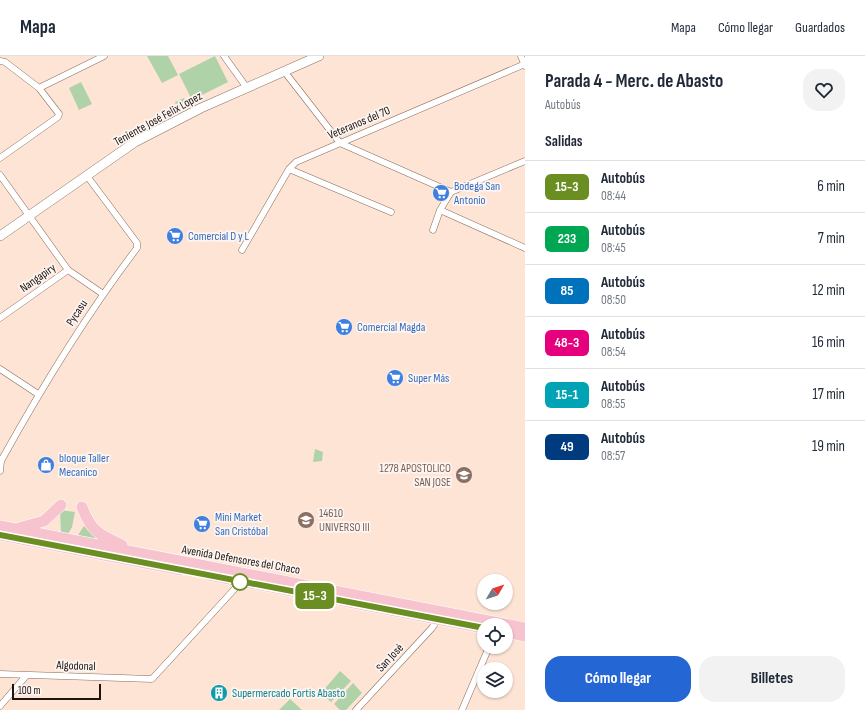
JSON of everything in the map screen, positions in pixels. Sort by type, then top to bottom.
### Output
[{"type":"highway","points":[[14,529],[44,521],[61,505]]},
{"type":"highway","points":[[82,507],[87,520],[95,531],[135,551]]},
{"type":"highway","name":"Avenida Defensores del Chaco","points":[[0,526],[54,542],[72,540],[135,551],[198,566],[525,628]]},
{"type":"highway","points":[[0,532],[54,542]]},
{"type":"highway","name":"Avenida Defensores del Chaco","points":[[0,535],[54,542],[241,582],[477,627]]},
{"type":"highway","points":[[275,588],[283,586],[328,591],[374,603],[383,609]]},
{"type":"highway","points":[[513,633],[525,636]]},
{"type":"main road","name":"Teniente José Felix Lopez","points":[[0,236],[135,142],[201,108],[319,56]]},
{"type":"street","points":[[39,88],[104,56]]},
{"type":"street","points":[[224,56],[247,88]]},
{"type":"street","points":[[521,56],[525,64]]},
{"type":"street","points":[[0,158],[58,117],[58,114],[39,88],[4,60]]},
{"type":"street","name":"Veteranos del 70","points":[[242,250],[289,169],[296,162],[525,64]]},
{"type":"street","points":[[284,71],[340,143],[451,192]]},
{"type":"street","points":[[433,230],[440,210],[451,192],[525,161]]},
{"type":"street","points":[[289,169],[391,212]]},
{"type":"street","points":[[0,175],[68,270],[103,294]]},
{"type":"street","name":"Pycasu","points":[[0,471],[1,461],[38,394],[103,294],[138,246],[87,176]]},
{"type":"street","points":[[440,210],[525,248]]},
{"type":"street","name":"Nangapiry","points":[[0,318],[68,270]]},
{"type":"street","points":[[0,369],[38,394]]},
{"type":"street","name":"Algodonal","points":[[0,674],[152,679],[241,582]]},
{"type":"street","name":"San José","points":[[356,710],[432,628],[438,619]]},
{"type":"street","points":[[462,710],[486,654]]},
{"type":"street","points":[[0,706],[26,676]]},
{"type":"green space","points":[[147,56],[168,56],[178,75],[162,83]]},
{"type":"green space","points":[[215,56],[228,82],[192,100],[179,74]]},
{"type":"green space","points":[[81,82],[92,104],[79,110],[69,88]]},
{"type":"green space","points":[[184,98],[187,104],[178,108],[175,102]]},
{"type":"green space","points":[[315,449],[323,452],[322,461],[313,462]]},
{"type":"green space","points":[[60,510],[75,512],[72,527],[68,534],[61,533]]},
{"type":"green space","points":[[84,526],[97,539],[76,538]]},
{"type":"green space","points":[[340,671],[351,681],[331,702],[321,693]]},
{"type":"green space","points":[[353,683],[362,693],[346,710],[340,710],[334,704]]},
{"type":"green space","points":[[290,699],[302,710],[279,710]]},
{"type":"bus line","name":"15-3","points":[[0,535],[82,552],[174,568],[477,627]]},
{"type":"place","name":"Bodega San Antonio","points":[[441,193]]},
{"type":"place","name":"Comercial D y L","points":[[175,236]]},
{"type":"place","name":"Comercial Magda","points":[[344,327]]},
{"type":"place","name":"Super Más","points":[[395,378]]},
{"type":"place","name":"bloque Taller Mecanico","points":[[46,465]]},
{"type":"place","name":"1278 APOSTOLICO SAN JOSE","points":[[464,475]]},
{"type":"place","name":"14610 UNIVERSO III","points":[[306,520]]},
{"type":"place","name":"Mini Market San Cristóbal","points":[[202,524]]},
{"type":"place","name":"Supermercado Fortis Abasto","points":[[219,693]]}]
